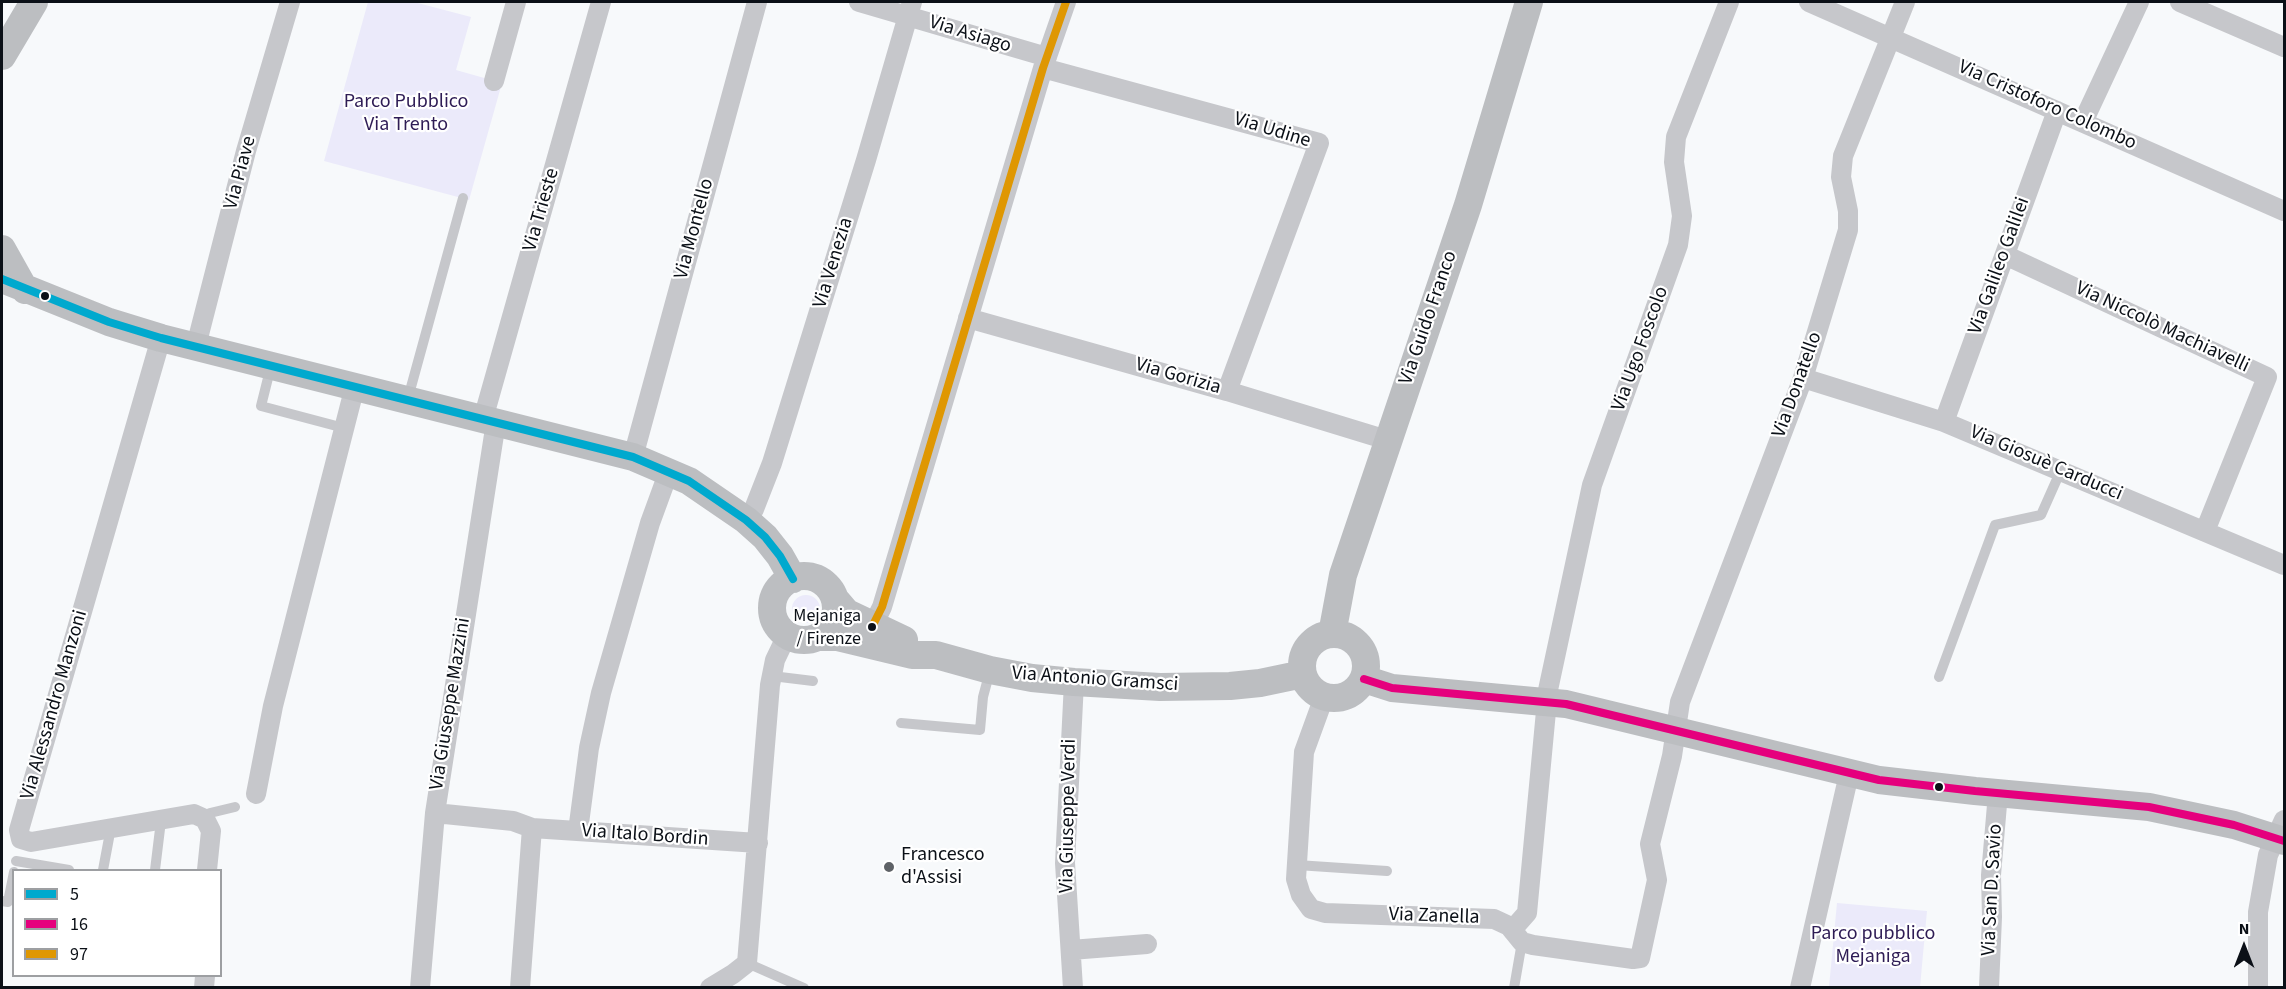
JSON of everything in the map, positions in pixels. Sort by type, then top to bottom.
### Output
[{"type":"main road","points":[[2,34],[33,2]]},
{"type":"main road","points":[[2,56],[33,2]]},
{"type":"main road","name":"Via Guido Franco","points":[[1332,634],[1343,575],[1468,205],[1529,2]]},
{"type":"main road","points":[[8,271],[109,322],[161,338],[633,457],[669,471],[689,481],[746,520],[765,537],[780,556],[793,579]]},
{"type":"main road","points":[[787,635],[774,620],[773,600],[784,584],[801,576],[818,579],[831,591],[847,613],[936,656]]},
{"type":"main road","points":[[819,637],[832,625],[836,616],[835,599]]},
{"type":"main road","points":[[1332,634],[1348,637],[1361,648],[1366,663],[1364,679],[1359,687],[1343,697],[1324,697],[1313,690],[1303,674],[1302,665],[1308,647],[1323,636],[1332,634]]},
{"type":"main road","name":"Via Antonio Gramsci","points":[[787,635],[802,641],[819,637],[837,637],[897,653],[936,656],[1032,678],[1074,682],[1160,687],[1230,686],[1260,683],[1303,674]]},
{"type":"main road","points":[[1364,679],[1392,688],[1546,701],[1676,729],[1879,780],[2148,807],[2282,833]]},
{"type":"street","name":"Via Piave","points":[[196,346],[246,151],[290,2]]},
{"type":"street","points":[[494,81],[516,2]]},
{"type":"street","name":"Via Trieste","points":[[489,420],[602,2]]},
{"type":"street","name":"Via Montello","points":[[633,457],[757,2]]},
{"type":"street","name":"Via Asiago","points":[[859,2],[910,9],[1045,63]]},
{"type":"street","points":[[872,627],[882,606],[1045,63],[1066,2]]},
{"type":"street","name":"Via Ugo Foscolo","points":[[1517,936],[1527,914],[1546,701],[1592,485],[1678,245],[1682,216],[1674,162],[1676,137],[1729,2]]},
{"type":"street","name":"Via Cristoforo Colombo","points":[[1809,2],[2284,212]]},
{"type":"street","name":"Via Donatello","points":[[1676,729],[1680,702],[1803,378],[1848,230],[1848,211],[1841,177],[1843,156],[1905,2]]},
{"type":"street","points":[[2083,122],[2139,2]]},
{"type":"street","points":[[2180,2],[2284,47]]},
{"type":"street","name":"Via Venezia","points":[[746,520],[754,509],[772,463],[910,9]]},
{"type":"street","name":"Via Udine","points":[[1045,63],[1319,142],[1227,391]]},
{"type":"street","name":"Via Galileo Galilei","points":[[1944,422],[2057,111]]},
{"type":"street","name":"Via Niccolò Machiavelli","points":[[2005,255],[2267,377],[2205,531]]},
{"type":"street","name":"Via Gorizia","points":[[968,318],[1227,391],[1387,440]]},
{"type":"street","name":"Via Alessandro Manzoni","points":[[21,838],[19,830],[36,766],[161,338]]},
{"type":"street","name":"Via Giosuè Carducci","points":[[1803,378],[1944,422],[2284,564]]},
{"type":"street","points":[[256,795],[273,706],[355,386]]},
{"type":"street","name":"Via Giuseppe Mazzini","points":[[420,987],[435,813],[489,420]]},
{"type":"street","points":[[578,831],[589,748],[601,693],[650,523],[669,471]]},
{"type":"street","points":[[710,987],[747,963],[772,676],[775,660],[787,635]]},
{"type":"street","name":"Via Giuseppe Verdi","points":[[1073,987],[1065,864],[1074,682]]},
{"type":"street","name":"Via Zanella","points":[[1324,697],[1304,752],[1296,879],[1311,909],[1325,913],[1494,919],[1502,922],[1517,936],[1610,957],[1640,958],[1658,880],[1650,844],[1672,756],[1676,729]]},
{"type":"street","points":[[1800,987],[1849,774]]},
{"type":"street","name":"Via San D. Savio","points":[[1989,987],[1991,875],[1998,793]]},
{"type":"street","name":"Via Italo Bordin","points":[[435,813],[513,821],[532,828],[758,843]]},
{"type":"street","points":[[21,838],[31,842],[194,814],[205,819],[211,831],[207,869]]},
{"type":"street","points":[[520,987],[532,828]]},
{"type":"street","points":[[2258,987],[2258,912],[2268,855],[2282,833]]},
{"type":"street","points":[[1071,950],[1147,944]]},
{"type":"lane","points":[[407,399],[463,198]]},
{"type":"lane","points":[[271,366],[261,406],[344,428]]},
{"type":"lane","points":[[1939,676],[1995,525],[2041,515],[2061,470]]},
{"type":"lane","points":[[901,723],[980,730],[983,697],[990,670]]},
{"type":"lane","points":[[772,676],[813,681]]},
{"type":"lane","points":[[205,819],[210,813],[235,807]]},
{"type":"lane","points":[[155,869],[159,820]]},
{"type":"lane","points":[[103,869],[109,838],[108,829]]},
{"type":"lane","points":[[21,838],[14,868],[42,869]]},
{"type":"lane","points":[[1297,866],[1387,871]]},
{"type":"lane","points":[[2,901],[8,902],[7,883]]},
{"type":"lane","points":[[1514,987],[1517,936]]},
{"type":"lane","points":[[747,963],[783,983],[804,987]]},
{"type":"green space","name":"Parco Pubblico Via Trento","points":[[368,2],[414,2],[471,17],[456,70],[502,83],[469,200],[324,161]]},
{"type":"green space","points":[[806,595],[816,599],[820,609],[816,619],[806,623],[796,619],[792,609],[796,599]]},
{"type":"green space","name":"Parco pubblico Mejaniga","points":[[1837,903],[1927,911],[1920,987],[1829,987]]},
{"type":"transit line","name":"97","points":[[872,627],[882,607],[1043,68],[1066,2]]},
{"type":"transit line","name":"5","points":[[2,279],[109,322],[161,338],[633,457],[689,481],[746,520],[765,537],[780,556],[793,579]]},
{"type":"transit line","name":"16","points":[[1364,679],[1392,688],[1566,704],[1879,780],[2149,807],[2234,825],[2284,841]]},
{"type":"place","name":"Mejaniga / Firenze","points":[[872,627]]},
{"type":"place","name":"Francesco d'Assisi","points":[[889,867]]}]
